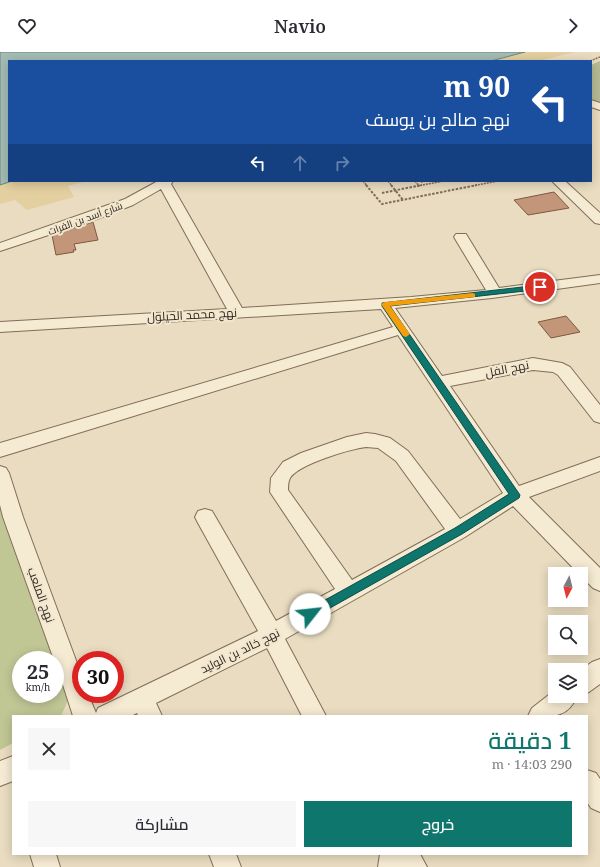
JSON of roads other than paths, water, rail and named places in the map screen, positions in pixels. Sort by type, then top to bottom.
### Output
[{"type":"street","points":[[165,182],[237,313]]},
{"type":"street","name":"شارع أسد بن الفرات","points":[[0,247],[109,210],[129,202],[165,182]]},
{"type":"street","points":[[559,182],[600,220]]},
{"type":"street","points":[[462,237],[495,293]]},
{"type":"street","name":"نهج محمد الحيلول","points":[[0,327],[385,304],[495,293],[600,279]]},
{"type":"street","points":[[385,304],[440,382],[515,495],[600,582]]},
{"type":"street","points":[[0,450],[402,329]]},
{"type":"street","name":"نهج الفل","points":[[440,382],[533,364],[556,367],[564,371],[600,417]]},
{"type":"street","points":[[349,592],[279,492],[278,483],[282,474],[290,467],[350,442],[363,439],[379,441],[393,447],[402,456],[458,531]]},
{"type":"street","points":[[515,495],[600,464]]},
{"type":"street","name":"نهج الملعب","points":[[0,474],[13,516],[85,715]]},
{"type":"street","name":"نهج خالد بن الوليد","points":[[110,715],[146,707],[458,531],[515,495]]},
{"type":"street","points":[[205,518],[272,635],[313,715]]},
{"type":"street","points":[[588,679],[600,670]]},
{"type":"street","points":[[541,715],[557,703]]},
{"type":"street","points":[[0,774],[12,768]]},
{"type":"street","points":[[588,783],[600,799]]},
{"type":"street","points":[[43,855],[47,867]]},
{"type":"street","points":[[222,855],[228,867]]},
{"type":"water","points":[[0,52],[525,52],[495,60],[8,60],[9,182],[0,185]]}]
